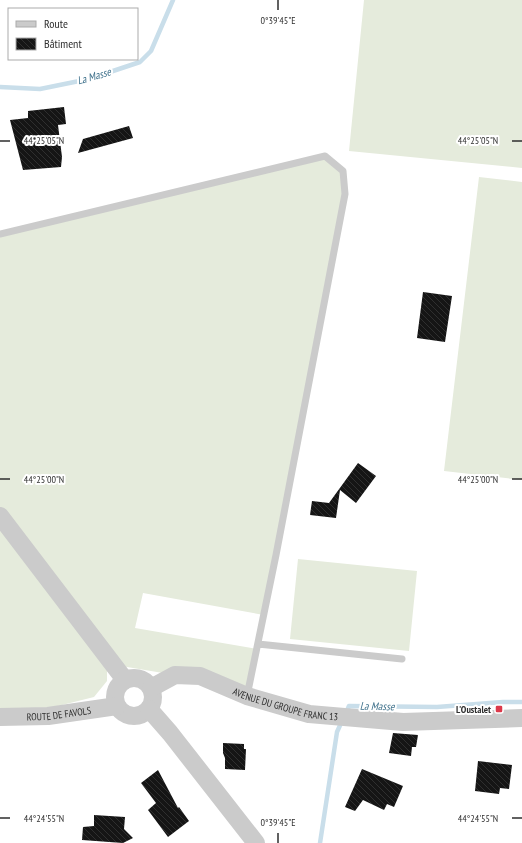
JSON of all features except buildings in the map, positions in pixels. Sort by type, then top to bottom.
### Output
[{"type":"street","points":[[0,516],[125,680]]},
{"type":"street","name":"AVENUE DU GROUPE FRANC 13","points":[[151,688],[175,675],[200,676],[247,696],[309,714],[403,722],[522,718]]},
{"type":"street","points":[[131,678],[143,680],[151,688],[153,699],[149,709],[138,716],[132,716],[121,711],[117,706],[115,694],[120,684],[125,680],[131,678]]},
{"type":"street","name":"ROUTE DE FAVOLS","points":[[0,716],[48,716],[117,706]]},
{"type":"street","points":[[149,709],[170,733],[256,843]]},
{"type":"lane","points":[[0,234],[326,156],[343,172],[344,194],[247,696]]},
{"type":"lane","points":[[258,644],[402,659]]},
{"type":"green space","points":[[364,0],[522,0],[522,168],[349,151]]},
{"type":"green space","points":[[325,156],[343,171],[345,194],[264,615],[143,593],[135,628],[257,649],[247,696],[175,675],[115,665],[0,516],[0,234]]},
{"type":"green space","points":[[479,177],[522,182],[522,480],[444,471]]},
{"type":"green space","points":[[0,529],[107,667],[107,681],[94,697],[42,710],[0,709]]},
{"type":"green space","points":[[298,559],[417,571],[409,651],[290,639]]},
{"type":"waterway","name":"La Masse","points":[[0,87],[40,89],[89,79],[140,62],[151,51],[173,0]]},
{"type":"waterway","name":"La Masse","points":[[346,713],[349,706],[437,707],[522,702]]},
{"type":"waterway","name":"La Masse","points":[[320,843],[337,732],[342,721]]},
{"type":"place","name":"L'Oustalet","points":[[499,709]]}]
